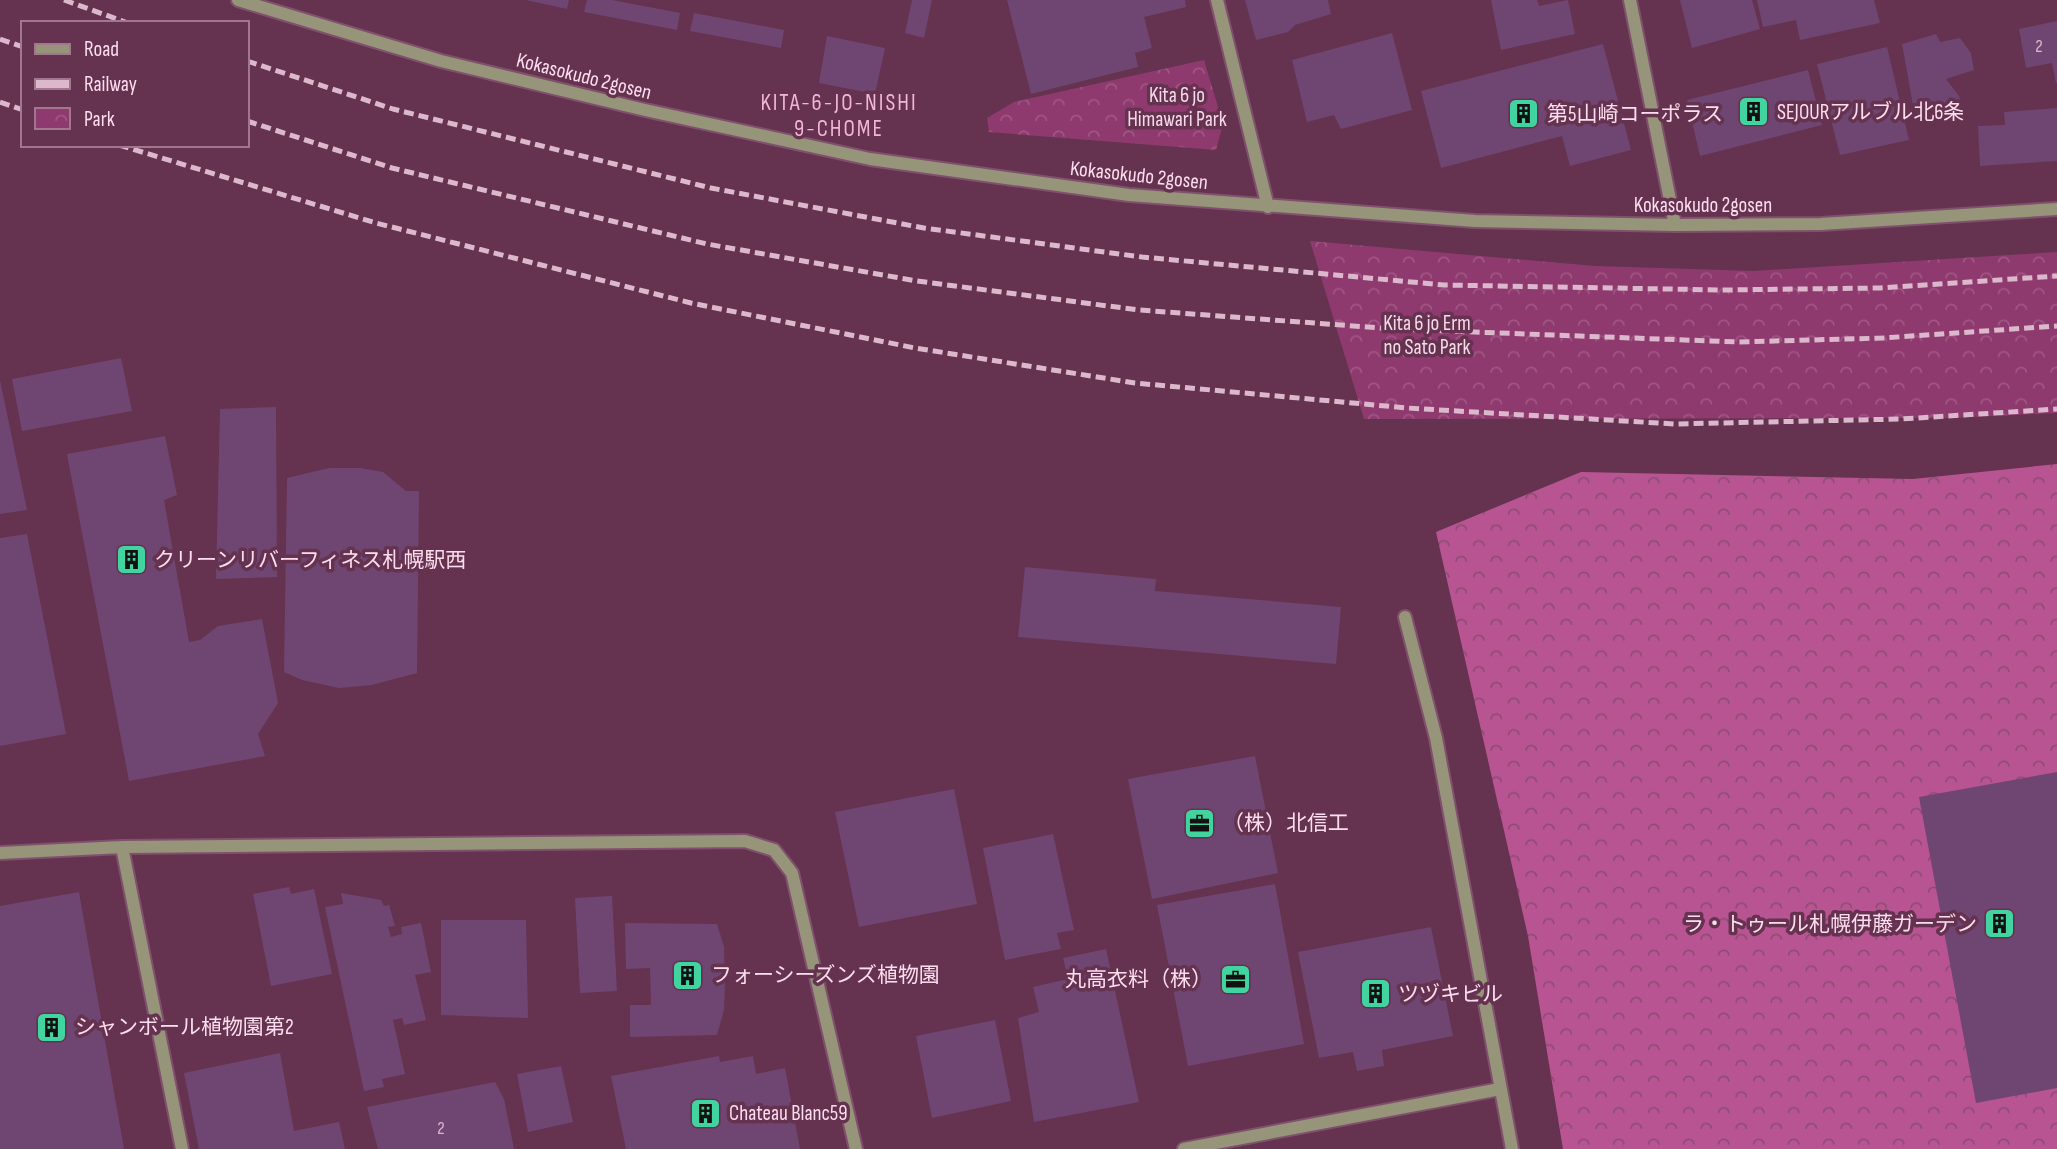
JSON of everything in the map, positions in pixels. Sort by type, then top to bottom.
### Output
[{"type":"street","name":"Kokasokudo 2gosen","points":[[238,0],[441,61],[645,110],[870,159],[1129,195],[1475,221],[1675,225],[1821,224],[2057,209]]},
{"type":"street","points":[[1217,0],[1268,207]]},
{"type":"street","points":[[1630,0],[1675,225]]},
{"type":"street","points":[[1405,617],[1436,738],[1512,1149]]},
{"type":"street","points":[[0,853],[122,847],[745,841],[774,850],[792,873],[856,1149]]},
{"type":"street","points":[[122,847],[182,1149]]},
{"type":"street","points":[[1184,1149],[1500,1090]]},
{"type":"green space","name":"Kita 6 jo Himawari Park","points":[[1204,60],[1223,124],[1216,150],[989,132],[987,118],[1014,102]]},
{"type":"green space","name":"Kita 6 jo Erm no Sato Park","points":[[1310,241],[1595,266],[1754,271],[2057,252],[2057,413],[1952,418],[1364,419]]},
{"type":"green space","points":[[2057,464],[2057,1149],[1563,1149],[1528,936],[1436,532],[1581,472],[1913,479]]},
{"type":"building","points":[[526,0],[569,0],[567,9]]},
{"type":"building","points":[[587,0],[612,0],[680,13],[677,30],[584,12]]},
{"type":"building","points":[[912,0],[932,0],[924,38],[905,33]]},
{"type":"building","points":[[1007,0],[1185,0],[1186,7],[1144,17],[1152,48],[1135,53],[1138,67],[1031,94]]},
{"type":"building","points":[[1245,0],[1328,0],[1331,14],[1295,25],[1288,32],[1256,40]]},
{"type":"building","points":[[1491,0],[1537,0],[1539,6],[1568,0],[1575,34],[1501,50]]},
{"type":"building","points":[[1680,0],[1752,0],[1760,29],[1692,48]]},
{"type":"building","points":[[1757,0],[1874,0],[1880,23],[1800,40],[1796,20],[1763,27]]},
{"type":"building","points":[[694,13],[784,30],[781,48],[690,31]]},
{"type":"building","points":[[2057,21],[2056,83],[2052,63],[2026,68],[2019,29]]},
{"type":"building","points":[[1392,33],[1412,110],[1341,129],[1334,115],[1307,122],[1292,60]]},
{"type":"building","points":[[1936,34],[1940,42],[1960,38],[1971,53],[1974,70],[1946,79],[1959,96],[1965,114],[1926,122],[1923,110],[1914,111],[1902,44]]},
{"type":"building","points":[[827,36],[885,48],[875,94],[819,83]]},
{"type":"building","name":"第5山崎コーポラス","points":[[1603,44],[1631,150],[1570,166],[1562,136],[1441,168],[1421,91]]},
{"type":"building","points":[[1887,47],[1909,140],[1840,155],[1817,64]]},
{"type":"building","name":"SEJOURアルブル北6条","points":[[1808,70],[1822,125],[1700,156],[1687,100]]},
{"type":"building","points":[[2057,108],[2057,161],[1980,166],[1978,126],[2005,125],[2004,112]]},
{"type":"building","points":[[121,358],[132,411],[22,431],[12,379]]},
{"type":"building","points":[[0,380],[27,510],[0,514]]},
{"type":"building","points":[[276,407],[277,577],[216,579],[220,409]]},
{"type":"building","name":"クリーンリバーフィネス札幌駅西","points":[[165,436],[177,495],[164,500],[189,642],[200,640],[218,626],[262,619],[278,703],[258,734],[265,756],[129,781],[67,454]]},
{"type":"building","points":[[329,468],[360,468],[383,472],[406,491],[419,491],[417,673],[372,685],[339,688],[302,680],[284,672],[287,478]]},
{"type":"building","points":[[27,534],[66,734],[0,746],[0,538]]},
{"type":"building","points":[[1025,567],[1156,579],[1155,591],[1341,607],[1336,664],[1018,637]]},
{"type":"building","points":[[1255,756],[1278,873],[1152,899],[1128,779]]},
{"type":"building","name":"ラ・トゥール札幌伊藤ガーデン","points":[[2057,772],[2057,1088],[1976,1103],[1919,797]]},
{"type":"building","points":[[954,789],[977,904],[859,927],[835,812]]},
{"type":"building","points":[[1053,834],[1074,930],[1057,933],[1061,949],[1005,960],[983,848]]},
{"type":"building","points":[[1275,884],[1304,1044],[1188,1066],[1157,905]]},
{"type":"building","points":[[289,887],[291,894],[314,889],[332,974],[271,986],[253,894]]},
{"type":"building","name":"シャンボール植物園第2","points":[[79,892],[124,1149],[0,1149],[0,906]]},
{"type":"building","points":[[341,893],[381,900],[384,906],[389,905],[395,926],[388,927],[391,937],[402,934],[401,927],[421,923],[431,972],[415,975],[426,1020],[404,1025],[402,1018],[393,1020],[405,1074],[382,1079],[384,1087],[364,1091],[325,907],[343,904]]},
{"type":"building","points":[[612,896],[617,991],[580,993],[575,898]]},
{"type":"building","points":[[441,920],[526,920],[528,1018],[441,1015]]},
{"type":"building","name":"フォーシーズンズ植物園","points":[[625,923],[717,924],[724,947],[725,981],[724,1010],[717,1035],[630,1037],[630,1005],[651,1005],[650,968],[626,969]]},
{"type":"building","name":"ツヅキビル","points":[[1431,927],[1453,1036],[1382,1050],[1384,1066],[1357,1071],[1353,1052],[1319,1058],[1298,952]]},
{"type":"building","points":[[1106,949],[1139,1102],[1034,1122],[1018,1018],[1039,1012],[1033,987],[1068,979],[1063,958]]},
{"type":"building","points":[[995,1020],[1011,1101],[932,1118],[916,1036]]},
{"type":"building","points":[[280,1053],[294,1131],[339,1122],[345,1149],[199,1149],[184,1073]]},
{"type":"building","name":"Chateau Blanc59","points":[[719,1056],[720,1062],[753,1056],[756,1074],[785,1068],[800,1149],[626,1149],[611,1076]]},
{"type":"building","points":[[561,1066],[573,1122],[528,1132],[517,1074]]},
{"type":"building","points":[[495,1082],[504,1099],[514,1149],[378,1149],[367,1107]]},
{"type":"railway","points":[[64,0],[122,21]]},
{"type":"railway","points":[[0,39],[21,46]]},
{"type":"railway","points":[[248,61],[393,109],[711,188],[924,228],[1142,257],[1444,285],[1723,290],[1880,288],[2057,276]]},
{"type":"railway","points":[[0,102],[21,109]]},
{"type":"railway","points":[[248,121],[392,168],[707,244],[917,281],[1139,310],[1394,329],[1738,342],[1883,338],[2057,326]]},
{"type":"railway","points":[[126,147],[376,223],[691,303],[915,348],[1135,383],[1407,408],[1675,424],[1901,419],[2057,409]]},
{"type":"place","name":"SEJOURアルブル北6条","points":[[1754,112]]},
{"type":"place","name":"第5山崎コーポラス","points":[[1524,114]]},
{"type":"place","name":"クリーンリバーフィネス札幌駅西","points":[[131,560]]},
{"type":"place","name":"（株）北信工","points":[[1200,823]]},
{"type":"place","name":"ラ・トゥール札幌伊藤ガーデン","points":[[2000,924]]},
{"type":"place","name":"フォーシーズンズ植物園","points":[[688,975]]},
{"type":"place","name":"丸高衣料（株）","points":[[1235,979]]},
{"type":"place","name":"ツヅキビル","points":[[1375,994]]},
{"type":"place","name":"シャンボール植物園第2","points":[[52,1027]]},
{"type":"place","name":"Chateau Blanc59","points":[[706,1113]]},
{"type":"district","name":"KITA-6-JO-NISHI 9-CHOME","points":[[839,115]]}]
